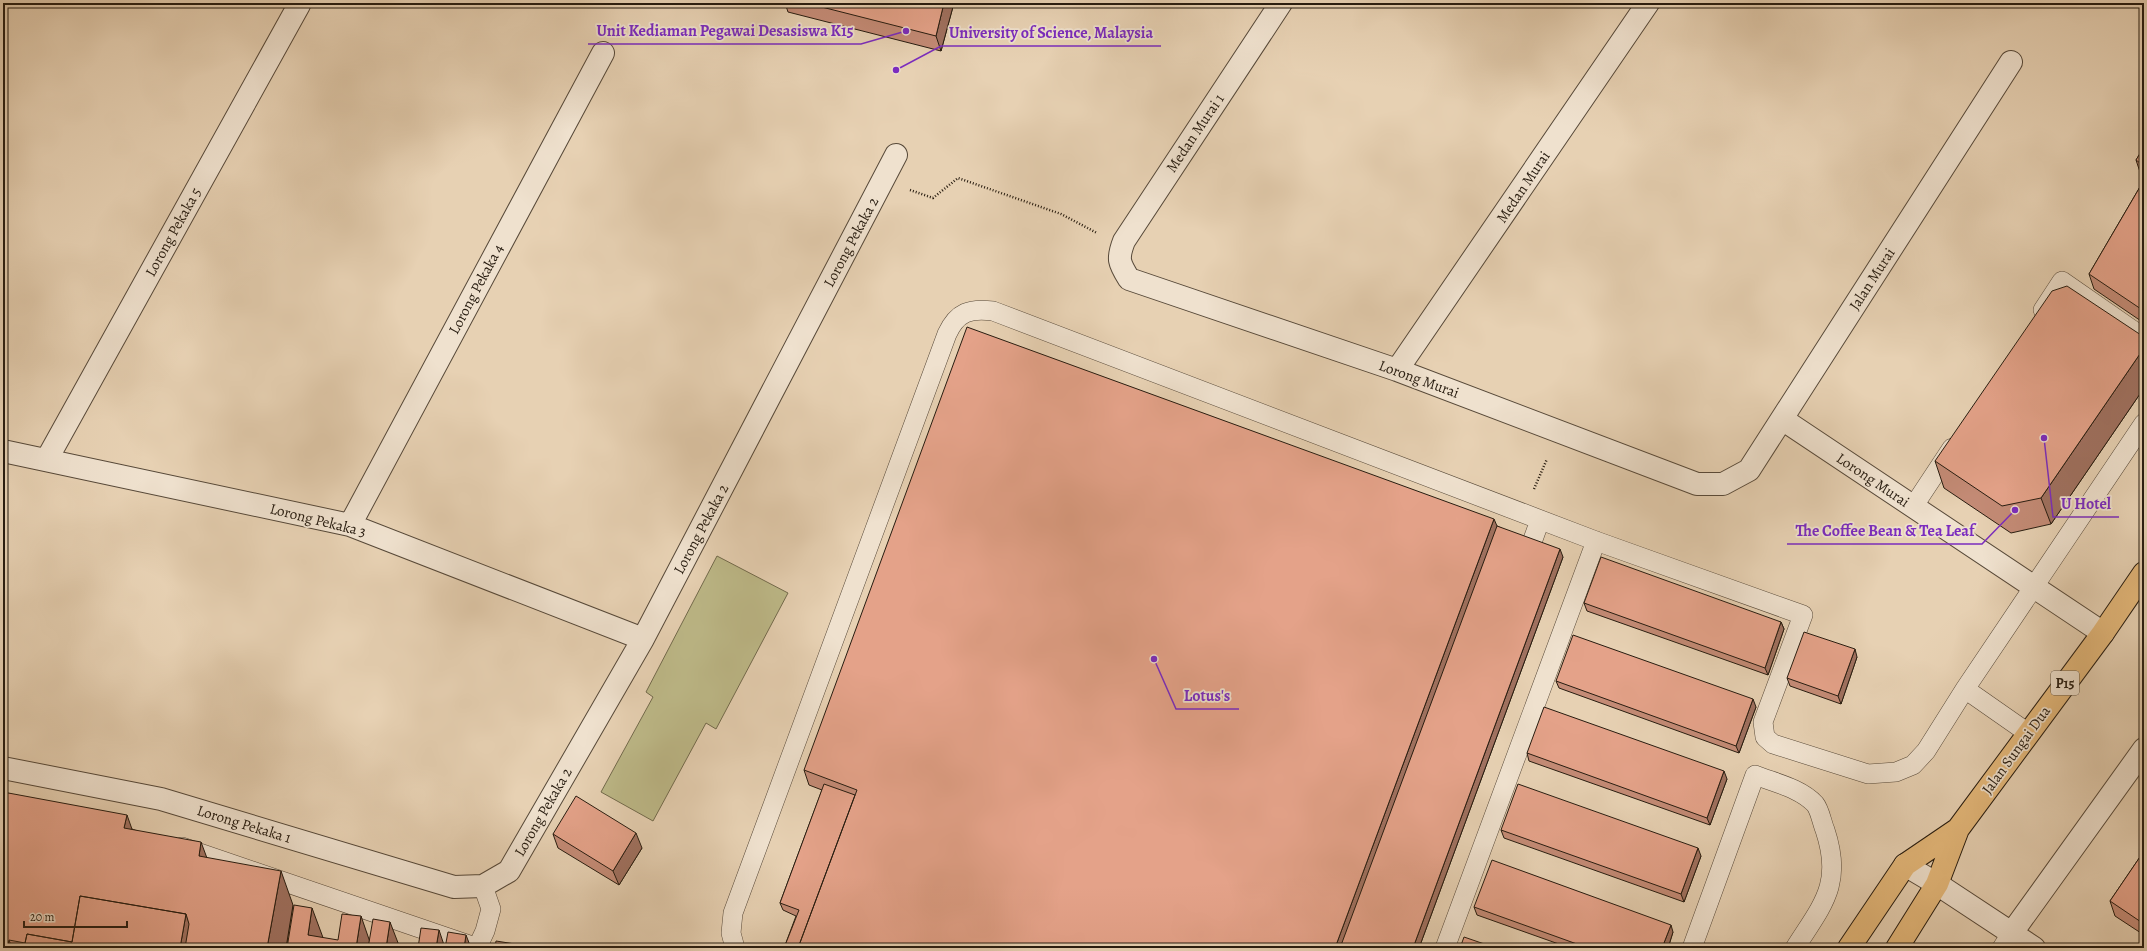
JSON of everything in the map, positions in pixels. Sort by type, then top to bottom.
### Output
[{"type":"main road","name":"Jalan Sungai Dua","points":[[1897,948],[1937,884],[1958,829],[2103,633],[2144,573]]},
{"type":"main road","name":"Jalan Sungai Dua","points":[[1849,948],[1905,865],[1958,829]]},
{"type":"street","name":"Medan Murai 1","points":[[1121,256],[1281,3]]},
{"type":"street","name":"Medan Murai","points":[[1397,370],[1648,3]]},
{"type":"street","name":"Lorong Pekaka 5","points":[[47,459],[299,4]]},
{"type":"street","name":"Lorong Pekaka 4","points":[[350,525],[603,53]]},
{"type":"street","name":"Jalan Murai","points":[[1723,484],[1749,470],[2011,62]]},
{"type":"street","name":"Lorong Pekaka 2","points":[[483,886],[509,871],[643,639],[896,155]]},
{"type":"street","name":"Lorong Murai","points":[[1121,256],[1129,279],[1397,370],[1697,484],[1723,484]]},
{"type":"street","name":"Lorong Murai","points":[[1782,419],[2103,633]]},
{"type":"street","name":"Lorong Pekaka 3","points":[[3,451],[47,459],[350,525],[643,639]]},
{"type":"street","points":[[2007,941],[2144,749]]},
{"type":"street","name":"Lorong Pekaka 1","points":[[3,768],[161,799],[454,887],[483,886]]},
{"type":"street","points":[[1905,865],[1937,884],[2007,941],[2034,948]]},
{"type":"lane","points":[[2032,328],[2062,281],[2144,338]]},
{"type":"lane","points":[[735,948],[731,933],[733,913],[947,334],[951,324],[964,314],[975,309],[993,311],[1596,541],[1803,615],[1763,722],[1765,737],[1773,744],[1868,774],[1896,772],[1913,765],[1926,751],[1965,689],[2144,423]]},
{"type":"lane","points":[[1913,506],[1961,434]]},
{"type":"lane","points":[[1531,545],[1532,516]]},
{"type":"lane","points":[[1445,948],[1596,541]]},
{"type":"lane","points":[[1965,689],[2028,733]]},
{"type":"lane","points":[[1692,948],[1755,775],[1798,791],[1816,805],[1832,851],[1832,876],[1823,904],[1795,948]]},
{"type":"lane","points":[[164,841],[478,948],[485,931],[491,909],[483,886]]},
{"type":"path","points":[[883,180],[933,198],[958,178],[1061,214],[1121,256]]},
{"type":"path","points":[[1532,516],[1560,432]]},
{"type":"shaded area","points":[[717,556],[788,593],[716,729],[706,723],[653,821],[601,792],[653,697],[646,692]]},
{"type":"building","points":[[806,3],[944,3],[936,36]]},
{"type":"building","points":[[2144,147],[2144,166],[2136,160]]},
{"type":"building","points":[[2144,180],[2144,311],[2089,274]]},
{"type":"building","points":[[2067,286],[2144,337],[2144,348],[2041,498],[2002,506],[1935,461],[2052,291]]},
{"type":"building","points":[[967,327],[1494,519],[1335,948],[798,948],[857,790],[804,770]]},
{"type":"building","points":[[1497,526],[1560,549],[1413,948],[1340,948]]},
{"type":"building","points":[[1601,557],[1781,622],[1765,668],[1584,603]]},
{"type":"building","points":[[1804,632],[1855,649],[1838,696],[1787,678]]},
{"type":"building","points":[[1573,635],[1753,699],[1736,746],[1556,681]]},
{"type":"building","points":[[1544,707],[1724,771],[1707,818],[1527,753]]},
{"type":"building","points":[[824,784],[855,795],[798,948],[784,948],[799,910],[780,903]]},
{"type":"building","points":[[1518,784],[1698,848],[1681,894],[1501,830]]},
{"type":"building","points":[[3,792],[127,815],[124,828],[201,842],[199,856],[281,871],[267,948],[185,948],[189,924],[186,914],[80,896],[72,942],[27,934],[25,943],[9,940],[7,948],[3,948]]},
{"type":"building","points":[[576,796],[636,833],[613,871],[553,834]]},
{"type":"building","points":[[2144,851],[2144,924],[2110,901]]},
{"type":"building","points":[[1492,860],[1671,925],[1662,948],[1588,948],[1474,907]]},
{"type":"building","points":[[80,896],[186,914],[180,948],[24,948],[27,934],[72,942]]},
{"type":"building","points":[[294,905],[312,908],[308,935],[338,940],[342,914],[361,916],[356,948],[287,948]]},
{"type":"building","points":[[373,919],[390,922],[386,948],[368,948]]},
{"type":"building","points":[[421,928],[439,930],[436,948],[418,948]]},
{"type":"building","points":[[448,932],[466,935],[464,948],[445,948]]},
{"type":"building","points":[[1464,937],[1496,948],[1460,948]]},
{"type":"building","points":[[496,941],[515,944],[514,948],[495,948]]},
{"type":"place","name":"Unit Kediaman Pegawai Desasiswa K15","points":[[906,31]]},
{"type":"place","name":"University of Science, Malaysia","points":[[896,70]]},
{"type":"place","name":"U Hotel","points":[[2044,438]]},
{"type":"place","name":"The Coffee Bean & Tea Leaf","points":[[2015,510]]},
{"type":"place","name":"Lotus's","points":[[1154,659]]}]
